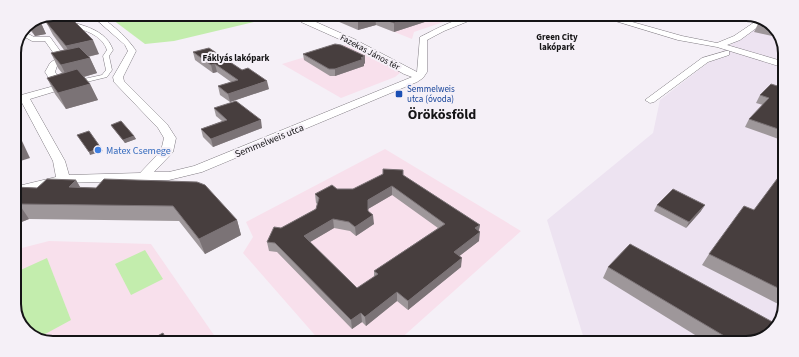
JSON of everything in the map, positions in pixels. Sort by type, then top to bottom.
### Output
[{"type":"street","points":[[21,97],[105,76],[109,70],[106,56],[110,50],[108,44],[90,30],[56,21]]},
{"type":"street","points":[[101,21],[128,44],[132,51],[118,77],[119,82],[163,126],[170,138],[167,152],[143,178]]},
{"type":"street","name":"Fazekas János tér","points":[[306,21],[351,41],[407,72],[420,76]]},
{"type":"street","points":[[420,76],[423,69],[423,39],[441,29],[464,21]]},
{"type":"street","points":[[620,21],[778,63]]},
{"type":"street","points":[[705,60],[714,47],[737,38],[758,23]]},
{"type":"street","points":[[25,36],[32,39],[46,39],[62,59],[52,65],[50,72],[60,87]]},
{"type":"street","points":[[650,100],[705,60],[731,51],[737,38]]},
{"type":"street","name":"Semmelweis utca","points":[[21,189],[63,179],[143,178],[169,176],[198,169],[414,80],[420,76]]},
{"type":"street","points":[[21,101],[59,161],[63,179]]},
{"type":"shaded area","points":[[391,21],[446,21],[414,32],[412,39],[377,25]]},
{"type":"shaded area","points":[[761,24],[773,35],[778,50],[778,304],[776,317],[764,331],[759,334],[746,336],[583,336],[547,220],[653,133],[660,100],[741,37]]},
{"type":"shaded area","points":[[351,43],[401,72],[395,77],[341,98],[282,64]]},
{"type":"shaded area","points":[[385,149],[521,231],[404,336],[316,336],[243,253],[253,237],[246,222]]},
{"type":"shaded area","points":[[49,241],[151,244],[215,336],[52,336],[40,334],[28,324],[22,313],[21,248]]},
{"type":"green space","points":[[114,21],[258,21],[174,41],[145,44]]},
{"type":"green space","points":[[145,250],[163,279],[131,295],[115,264]]},
{"type":"green space","points":[[47,258],[71,320],[44,335],[40,334],[28,324],[23,317],[21,307],[21,270]]},
{"type":"building","points":[[74,21],[93,40],[66,46],[46,22]]},
{"type":"building","points":[[389,21],[401,21],[394,23]]},
{"type":"building","points":[[335,44],[341,45],[365,56],[361,58],[364,59],[335,69],[329,69],[303,54]]},
{"type":"building","points":[[79,47],[90,58],[61,65],[51,53]]},
{"type":"building","points":[[209,48],[242,70],[248,68],[267,81],[228,94],[218,86],[238,80],[215,64],[211,65],[193,52]]},
{"type":"building","points":[[77,69],[90,84],[58,93],[47,78]]},
{"type":"building","points":[[771,84],[778,86],[778,129],[749,119],[769,98],[760,95]]},
{"type":"building","points":[[236,101],[261,120],[211,139],[201,129],[227,120],[214,108]]},
{"type":"building","points":[[121,121],[134,136],[123,140],[111,125]]},
{"type":"building","points":[[89,131],[101,148],[89,152],[77,135]]},
{"type":"building","points":[[383,169],[403,170],[403,175],[480,225],[475,228],[480,232],[454,252],[462,258],[408,301],[397,292],[365,317],[361,313],[351,320],[275,243],[267,242],[274,227],[281,228],[316,209],[319,198],[315,194],[332,185],[337,189],[353,189],[383,174]],"holes":[[[392,186],[445,224],[374,271],[378,274],[357,288],[304,236],[333,219],[349,222],[355,227],[373,215],[368,211],[368,200]]]},
{"type":"building","points":[[778,178],[778,288],[709,254],[744,206],[754,210]]},
{"type":"building","points":[[47,179],[76,180],[69,187],[96,188],[104,179],[197,182],[205,185],[237,220],[199,239],[173,206],[21,204],[21,187],[37,188]]},
{"type":"building","points":[[673,189],[705,205],[689,222],[657,205]]},
{"type":"building","points":[[630,244],[772,322],[769,327],[759,334],[746,336],[724,336],[608,267]]},
{"type":"building","points":[[163,333],[164,336],[157,336]]},
{"type":"place","name":"Semmelweis utca (óvoda)","points":[[399,94]]},
{"type":"place","name":"Matex Csemege","points":[[98,150]]},
{"type":"district","name":"Green City lakópark","points":[[557,42]]},
{"type":"district","name":"Fáklyás lakópark","points":[[236,58]]},
{"type":"district","name":"Örökösföld","points":[[442,114]]}]
